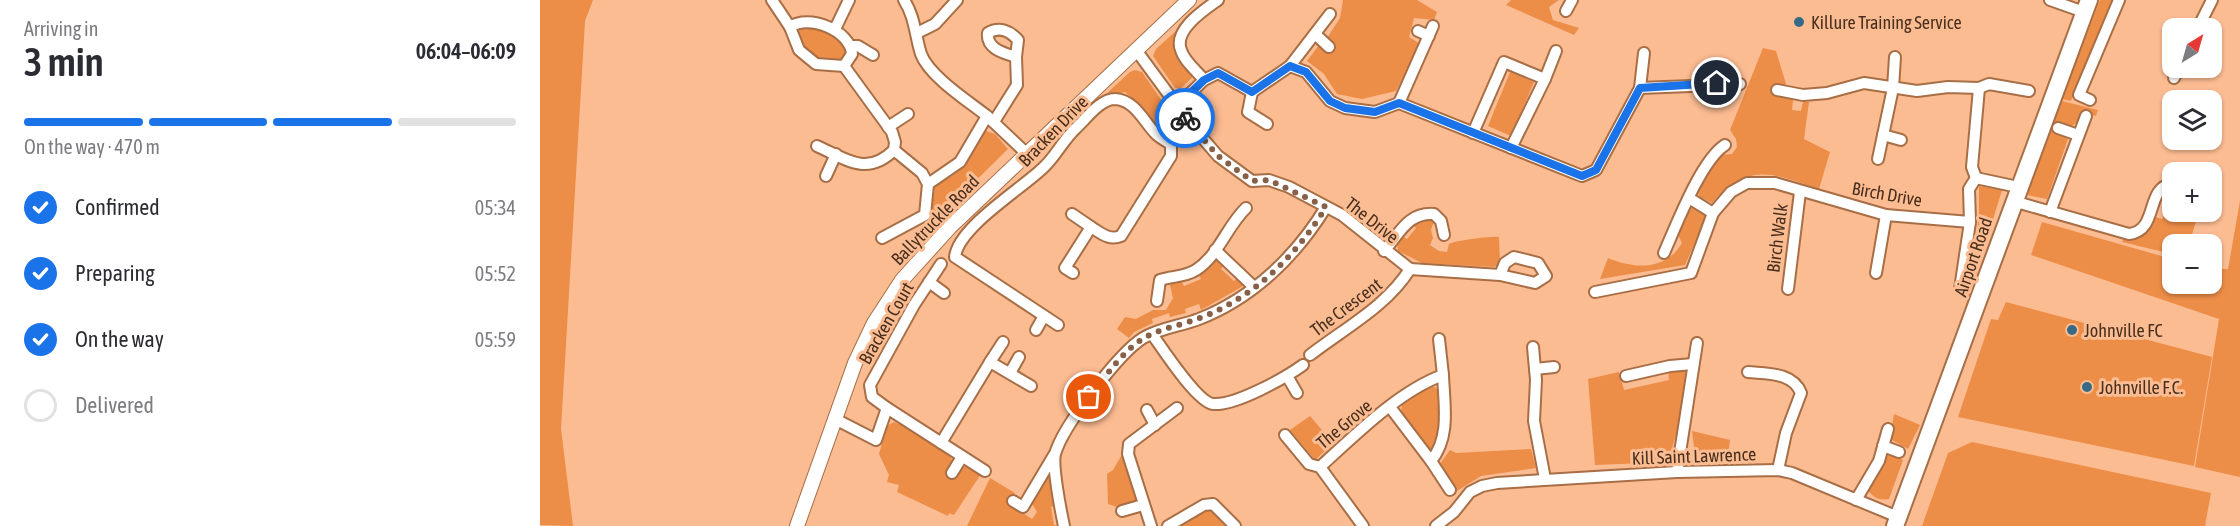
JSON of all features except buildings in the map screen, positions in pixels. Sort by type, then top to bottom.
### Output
[{"type":"main road","name":"Airport Road","points":[[1896,522],[2086,6]]},
{"type":"street","points":[[772,0],[790,27],[799,50],[816,64],[844,66]]},
{"type":"street","points":[[835,29],[849,0]]},
{"type":"street","points":[[904,0],[917,33],[922,56],[945,84],[991,118],[1026,153]]},
{"type":"street","points":[[917,33],[935,24],[957,0]]},
{"type":"street","name":"Ballytruckle Road","points":[[797,526],[861,349],[896,289],[937,240],[1189,0]]},
{"type":"street","points":[[1204,80],[1182,53],[1180,39],[1185,29],[1218,0]]},
{"type":"street","points":[[1566,11],[1572,0]]},
{"type":"street","points":[[2050,0],[2086,6]]},
{"type":"street","points":[[2090,100],[2079,95],[2119,0]]},
{"type":"street","points":[[2203,18],[2212,0]]},
{"type":"street","points":[[1267,124],[1248,112],[1252,92],[1290,66],[1330,14]]},
{"type":"street","points":[[790,27],[802,22],[835,29],[852,46],[858,46],[873,55]]},
{"type":"street","points":[[1399,103],[1431,31],[1418,31]]},
{"type":"street","points":[[1315,34],[1329,46]]},
{"type":"street","points":[[844,66],[852,54],[852,46]]},
{"type":"street","name":"The Drive","points":[[1136,50],[1192,126],[1218,156],[1252,181],[1269,180],[1342,215],[1384,251],[1410,269]]},
{"type":"street","points":[[1511,148],[1545,79],[1556,51]]},
{"type":"street","points":[[1290,66],[1306,72],[1330,101],[1345,108],[1375,112],[1399,103],[1582,176],[1596,170],[1640,88],[1644,53]]},
{"type":"street","points":[[1494,56],[1545,79]]},
{"type":"street","points":[[928,183],[960,162],[1017,85],[1016,57]]},
{"type":"street","points":[[1878,159],[1893,88],[1895,57]]},
{"type":"street","points":[[1473,133],[1504,62]]},
{"type":"street","points":[[816,146],[860,164],[876,164],[894,150],[895,142],[888,127],[844,66]]},
{"type":"street","points":[[1177,106],[1204,80],[1218,73],[1252,92]]},
{"type":"street","points":[[1777,90],[1803,95],[1827,93],[1864,83],[1917,92],[1948,87],[1979,88],[1989,84],[2029,91]]},
{"type":"street","points":[[1640,88],[1740,84]]},
{"type":"street","points":[[1979,88],[1972,167],[1976,178],[2016,194],[2050,212],[2128,234],[2137,233],[2147,223],[2162,188]]},
{"type":"street","name":"Bracken Drive","points":[[1058,325],[955,257],[956,250],[973,226],[1036,175],[1068,136],[1103,103],[1113,99],[1123,101],[1142,115],[1156,134],[1171,144]]},
{"type":"street","points":[[888,127],[908,114]]},
{"type":"street","points":[[2050,212],[2086,116]]},
{"type":"street","points":[[1072,214],[1108,237],[1121,236],[1171,156],[1171,144],[1192,126]]},
{"type":"street","points":[[2058,128],[2078,135]]},
{"type":"street","points":[[1883,135],[1901,140]]},
{"type":"street","points":[[1664,253],[1689,198],[1716,151],[1725,145]]},
{"type":"street","points":[[882,238],[925,215],[928,183],[922,173],[894,150]]},
{"type":"street","points":[[826,176],[836,154]]},
{"type":"street","points":[[1960,289],[1970,222],[1969,189],[1976,178]]},
{"type":"street","name":"Birch Drive","points":[[1713,213],[1731,192],[1747,183],[1775,183],[1886,215],[1970,222]]},
{"type":"street","name":"Birch Walk","points":[[1788,289],[1800,192]]},
{"type":"street","points":[[1595,292],[1691,273],[1713,213],[1689,198]]},
{"type":"street","points":[[1033,513],[1018,504],[1054,455],[1089,397],[1128,349],[1152,334],[1198,319],[1231,304],[1277,271],[1309,234],[1326,207]]},
{"type":"street","points":[[1157,301],[1160,280],[1198,268],[1215,250],[1235,218],[1246,208]]},
{"type":"street","points":[[1384,251],[1409,219],[1423,213],[1434,214],[1441,221],[1444,235]]},
{"type":"street","points":[[1876,273],[1886,215]]},
{"type":"street","points":[[1072,273],[1065,268],[1091,226]]},
{"type":"street","points":[[1215,250],[1254,287]]},
{"type":"street","name":"Bracken Court","points":[[941,264],[891,344],[870,385],[872,397],[985,471]]},
{"type":"street","points":[[1410,269],[1500,275]]},
{"type":"street","name":"The Crescent","points":[[1311,355],[1381,303],[1399,287],[1410,269]]},
{"type":"street","name":"Bracken Court","points":[[929,282],[944,292]]},
{"type":"street","points":[[1036,330],[1044,316]]},
{"type":"street","points":[[1152,334],[1167,357],[1204,400],[1214,404],[1249,394],[1287,376],[1303,365]]},
{"type":"street","points":[[1431,461],[1442,448],[1445,431],[1439,339]]},
{"type":"street","points":[[941,443],[1003,342]]},
{"type":"street","points":[[1677,472],[1680,441],[1690,404],[1697,343]]},
{"type":"street","points":[[1533,347],[1534,421],[1545,478]]},
{"type":"street","points":[[1010,373],[1019,357]]},
{"type":"street","points":[[990,362],[1031,386]]},
{"type":"street","points":[[1626,376],[1670,366],[1693,364]]},
{"type":"street","points":[[1535,369],[1554,367]]},
{"type":"street","points":[[1748,372],[1783,376],[1795,382],[1802,393],[1786,433],[1778,470]]},
{"type":"street","name":"The Grove","points":[[1320,467],[1389,408],[1430,380],[1443,375]]},
{"type":"street","points":[[1287,376],[1297,393]]},
{"type":"street","points":[[836,419],[876,440],[887,408]]},
{"type":"street","points":[[1151,526],[1128,454],[1129,444],[1177,408]]},
{"type":"street","name":"The Grove","points":[[1389,408],[1431,461],[1450,490]]},
{"type":"street","points":[[1147,410],[1155,425]]},
{"type":"street","points":[[1856,500],[1876,466],[1888,429]]},
{"type":"street","name":"The Grove","points":[[1285,435],[1309,464],[1320,467],[1363,526]]},
{"type":"street","points":[[1883,446],[1899,452]]},
{"type":"street","points":[[1054,455],[1064,526]]},
{"type":"street","points":[[952,473],[962,457]]},
{"type":"street","name":"Kill Saint Lawrence","points":[[1436,526],[1454,512],[1470,492],[1482,486],[1545,478],[1778,470],[1792,473],[1856,500],[1896,522]]},
{"type":"street","points":[[1168,526],[1204,505],[1213,504],[1235,526]]},
{"type":"street","points":[[1122,511],[1143,505]]},
{"type":"shaded area","points":[[540,0],[593,0],[585,21],[561,429],[573,526],[540,525]]},
{"type":"shaded area","points":[[1343,0],[1417,0],[1437,12],[1434,20],[1414,18],[1409,37],[1420,44],[1396,91],[1362,99],[1337,94],[1324,74],[1307,61],[1319,45],[1331,53],[1336,46],[1327,38],[1340,18]]},
{"type":"shaded area","points":[[1511,0],[1559,0],[1549,7],[1553,20],[1579,28],[1574,35],[1506,5]]},
{"type":"shaded area","points":[[2100,0],[2113,0],[2071,101],[2062,99]]},
{"type":"shaded area","points":[[801,26],[827,30],[848,48],[840,63],[811,55],[797,30]]},
{"type":"shaded area","points":[[1177,30],[1175,41],[1195,75],[1180,89],[1175,88],[1153,56],[1156,49]]},
{"type":"shaded area","points":[[1763,48],[1776,51],[1786,84],[1775,94],[1793,100],[1792,110],[1801,111],[1803,102],[1809,102],[1804,139],[1830,152],[1819,189],[1774,176],[1750,176],[1725,190],[1712,203],[1700,197],[1697,191],[1718,155],[1732,154],[1737,147],[1736,139],[1730,130]]},
{"type":"shaded area","points":[[1135,70],[1142,72],[1178,124],[1176,130],[1161,129],[1125,92],[1104,96]]},
{"type":"shaded area","points":[[1510,72],[1534,82],[1511,136],[1488,126]]},
{"type":"shaded area","points":[[2062,101],[2098,110],[2096,116],[2081,112],[2077,122],[2071,127],[2057,124],[2054,132],[2068,139],[2047,199],[2027,195]]},
{"type":"shaded area","points":[[983,130],[995,134],[1008,149],[949,207],[929,220],[931,193],[934,187],[957,173],[965,164]]},
{"type":"shaded area","points":[[1979,186],[2002,190],[1966,308],[1979,217]]},
{"type":"shaded area","points":[[2240,201],[2240,477],[2195,467],[2219,319],[2031,255],[2042,222],[2162,256],[2162,294],[2222,294],[2222,269],[2228,269]]},
{"type":"shaded area","points":[[1690,207],[1706,217],[1685,265],[1600,279],[1608,258],[1639,265],[1649,265],[1667,259],[1682,243],[1677,233]]},
{"type":"shaded area","points":[[1428,216],[1434,221],[1431,230],[1433,238],[1430,245],[1439,251],[1447,252],[1449,244],[1499,237],[1500,264],[1494,267],[1422,263],[1398,251],[1397,243],[1402,236],[1407,239],[1416,228],[1412,224]]},
{"type":"shaded area","points":[[2156,217],[2162,219],[2162,222],[2196,222],[2192,234],[2162,234],[2162,252],[2122,242],[2124,238],[2142,236]]},
{"type":"shaded area","points":[[1217,259],[1226,263],[1221,269],[1234,281],[1239,276],[1245,285],[1201,310],[1199,304],[1185,309],[1186,313],[1170,317],[1169,313],[1152,319],[1153,323],[1134,332],[1129,338],[1117,329],[1125,317],[1136,319],[1153,310],[1166,310],[1173,298],[1169,281],[1180,279],[1184,286],[1201,279],[1198,273]]},
{"type":"shaded area","name":"Johnville F.C.","points":[[2006,302],[2212,357],[2194,466],[1958,417],[1991,319],[1998,320]]},
{"type":"shaded area","points":[[1668,370],[1686,370],[1688,374],[1685,404],[1668,462],[1595,465],[1588,379],[1619,372],[1624,390],[1669,380]]},
{"type":"shaded area","points":[[1428,387],[1435,387],[1439,391],[1441,440],[1435,449],[1430,450],[1401,412],[1402,405]]},
{"type":"shaded area","points":[[1894,414],[1920,425],[1908,449],[1890,439]]},
{"type":"shaded area","points":[[1310,416],[1333,443],[1315,460],[1290,430]]},
{"type":"shaded area","points":[[894,422],[898,424],[900,422],[949,454],[952,460],[951,466],[969,467],[981,474],[954,515],[949,513],[948,516],[897,492],[899,485],[887,482],[889,475],[879,454],[887,426]]},
{"type":"shaded area","points":[[1692,431],[1730,440],[1727,462],[1696,462]]},
{"type":"shaded area","points":[[1972,442],[2211,493],[2205,526],[1922,526],[1948,453]]},
{"type":"shaded area","points":[[1531,449],[1536,468],[1481,476],[1457,491],[1439,465],[1450,450],[1456,453]]},
{"type":"shaded area","points":[[1124,451],[1139,500],[1117,507],[1108,504],[1107,474],[1113,470]]},
{"type":"shaded area","points":[[1890,453],[1903,460],[1889,499],[1879,499],[1867,489]]},
{"type":"shaded area","points":[[990,478],[1015,493],[1009,504],[1032,519],[1037,512],[1031,502],[1044,480],[1049,478],[1054,481],[1057,504],[1051,507],[1054,525],[1059,526],[967,526]]},
{"type":"shaded area","points":[[1204,510],[1215,511],[1227,526],[1179,526]]},
{"type":"way so far","points":[[1089,397],[1128,349],[1143,338],[1198,319],[1231,304],[1277,271],[1309,234],[1326,207],[1289,187],[1269,180],[1252,181],[1218,156],[1185,118]]},
{"type":"place","name":"Killure Training Service","points":[[1799,22]]},
{"type":"place","name":"Johnville FC","points":[[2072,330]]},
{"type":"place","name":"Johnville F.C.","points":[[2087,387]]},
{"type":"route","points":[[1185,118],[1177,106],[1204,80],[1218,73],[1252,92],[1290,66],[1306,72],[1330,101],[1345,108],[1375,112],[1399,103],[1582,176],[1596,170],[1640,88],[1717,83]]}]
